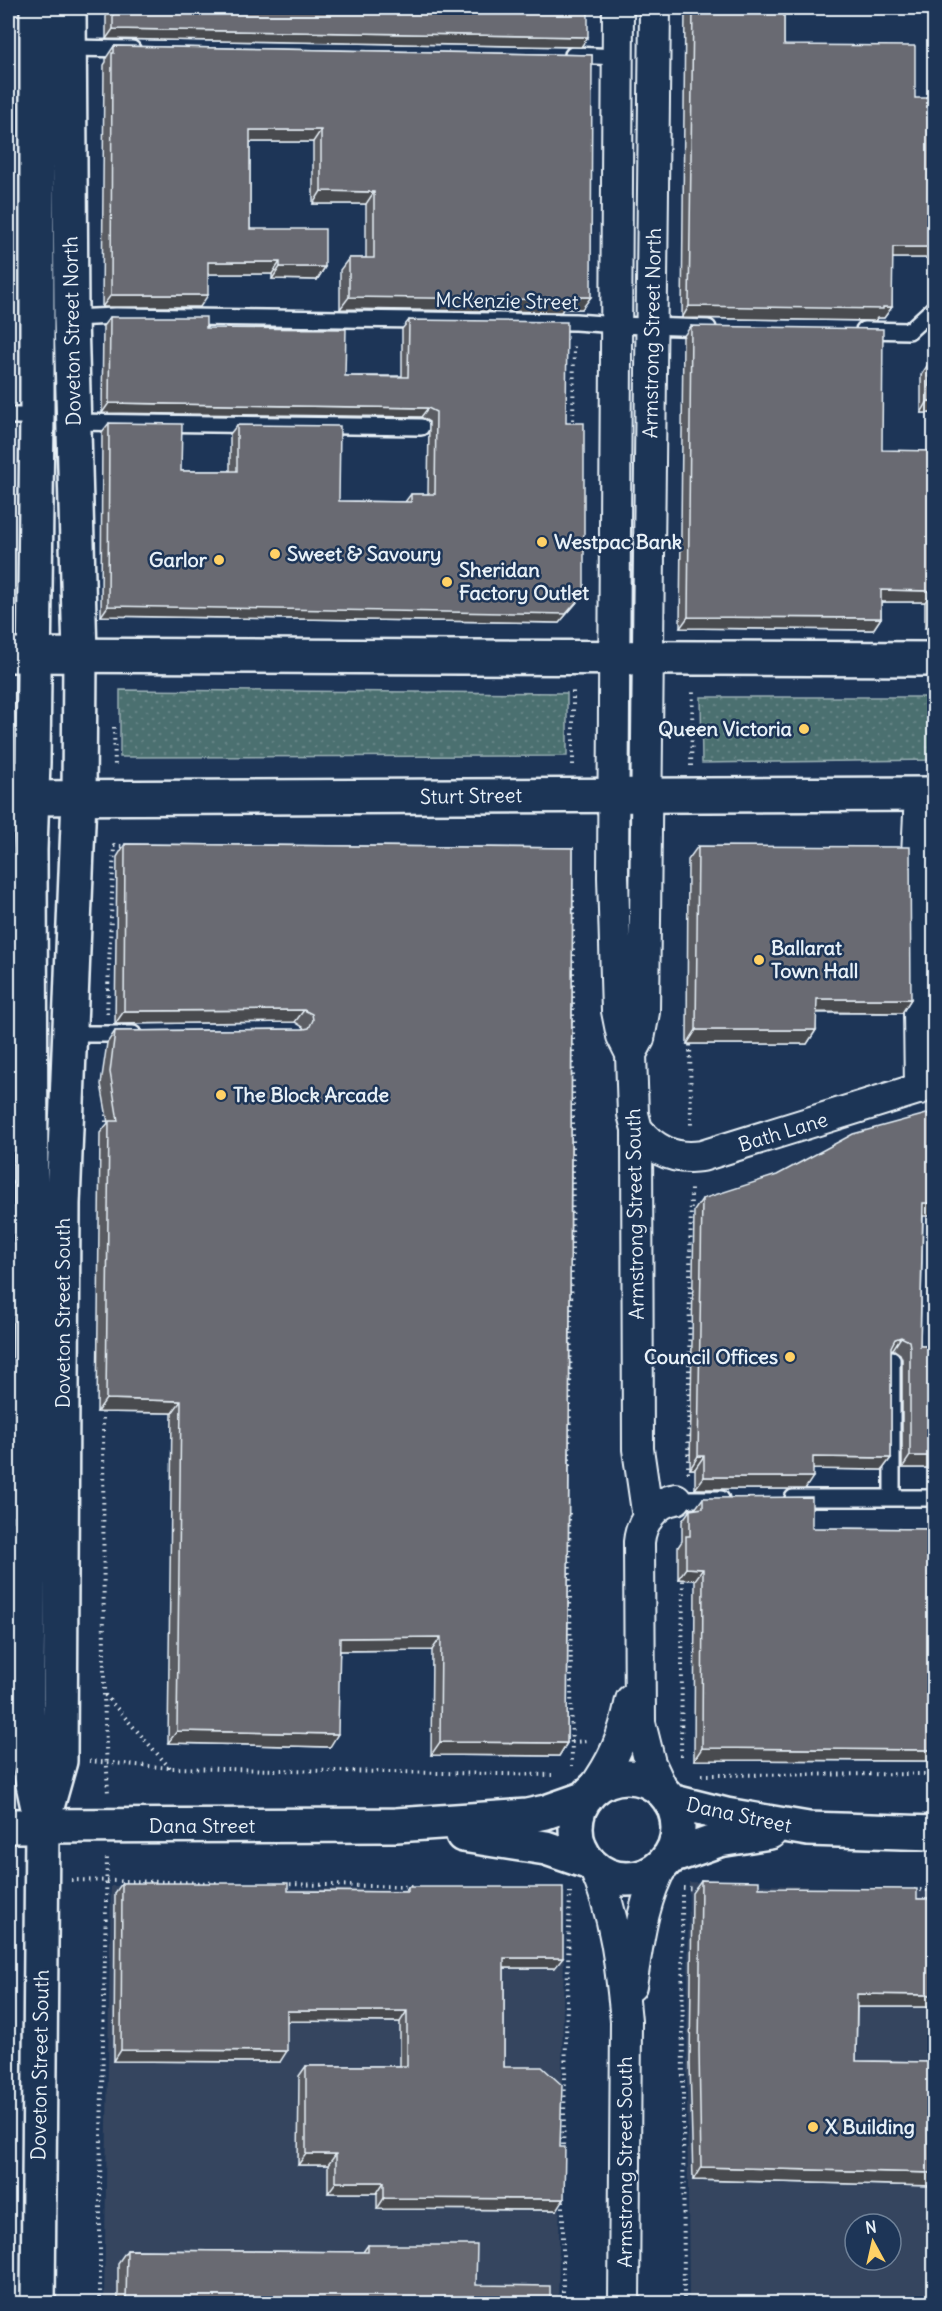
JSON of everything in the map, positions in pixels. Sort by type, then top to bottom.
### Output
[{"type":"main road","name":"Doveton Street North","points":[[20,798],[22,416],[37,8]]},
{"type":"main road","name":"Doveton Street North","points":[[69,8],[71,318],[80,655],[79,798]]},
{"type":"main road","points":[[20,655],[934,659]]},
{"type":"main road","name":"Sturt Street","points":[[20,798],[927,794]]},
{"type":"main road","name":"Doveton Street South","points":[[20,798],[30,850],[19,1032],[31,1216],[28,1761],[42,1826],[43,1880],[38,2304]]},
{"type":"main road","name":"Doveton Street South","points":[[42,1826],[60,1761],[63,1204],[79,798]]},
{"type":"main road","points":[[628,1777],[648,1781],[667,1797],[676,1815],[678,1830],[675,1845],[665,1861],[651,1873],[629,1879],[607,1875],[592,1865],[580,1848],[576,1831],[583,1788],[628,1777]]},
{"type":"main road","name":"Dana Street","points":[[8,1826],[396,1825],[527,1816],[546,1812],[583,1788]]},
{"type":"main road","name":"Dana Street","points":[[667,1797],[726,1815],[808,1829]]},
{"type":"main road","name":"Dana Street","points":[[396,1825],[546,1848],[592,1865]]},
{"type":"main road","name":"Dana Street","points":[[665,1861],[704,1844],[735,1836],[808,1829],[934,1833]]},
{"type":"street","name":"Armstrong Street North","points":[[615,657],[618,8]]},
{"type":"street","name":"Armstrong Street North","points":[[648,658],[655,8]]},
{"type":"street","points":[[618,57],[655,58]]},
{"type":"street","name":"Armstrong Street South","points":[[615,657],[613,876],[617,1011],[622,1036],[631,1054],[633,1114],[637,1129],[638,1449],[643,1530],[639,1666],[642,1734],[650,1763],[667,1797]]},
{"type":"street","name":"Armstrong Street South","points":[[631,1054],[639,1040],[644,1012],[648,658]]},
{"type":"street","points":[[927,794],[917,855],[927,1086]]},
{"type":"street","name":"Bath Lane","points":[[637,1129],[652,1145],[669,1155],[685,1158],[702,1156],[927,1086]]},
{"type":"street","points":[[643,1530],[660,1505],[682,1488]]},
{"type":"street","name":"Armstrong Street South","points":[[583,1788],[608,1768],[618,1747],[639,1666]]},
{"type":"street","name":"Armstrong Street South","points":[[626,2021],[646,1906],[653,1881],[665,1861]]},
{"type":"street","name":"Armstrong Street South","points":[[592,1865],[603,1886],[615,1938],[626,2021],[624,2304]]},
{"type":"lane","points":[[68,48],[151,49]]},
{"type":"lane","points":[[553,55],[618,57]]},
{"type":"lane","points":[[849,330],[909,331],[934,308]]},
{"type":"lane","name":"McKenzie Street","points":[[71,318],[116,316],[575,322],[616,326],[718,328]]},
{"type":"lane","points":[[74,422],[421,427]]},
{"type":"lane","points":[[69,1034],[153,1033]]},
{"type":"lane","points":[[892,1359],[892,1497]]},
{"type":"lane","points":[[682,1488],[733,1499]]},
{"type":"lane","points":[[778,1498],[934,1498]]},
{"type":"path","points":[[690,777],[693,684]]},
{"type":"path","points":[[573,687],[573,776]]},
{"type":"path","points":[[106,1034],[114,846],[138,846]]},
{"type":"path","points":[[569,1477],[573,1168],[573,888]]},
{"type":"path","points":[[690,1030],[691,1129],[701,1129]]},
{"type":"path","points":[[106,1114],[106,1133]]},
{"type":"path","points":[[682,1488],[691,1180]]},
{"type":"path","points":[[100,2304],[100,2183],[108,1826],[108,1762],[104,1695],[103,1412]]},
{"type":"path","points":[[569,1512],[583,1788]]},
{"type":"path","points":[[680,1763],[683,1580]]},
{"type":"path","points":[[104,1695],[171,1768]]},
{"type":"path","points":[[108,1762],[171,1768],[555,1775]]},
{"type":"path","points":[[697,1775],[934,1774]]},
{"type":"path","points":[[43,1880],[225,1883]]},
{"type":"path","points":[[284,1884],[425,1887]]},
{"type":"path","points":[[684,2304],[682,1888],[708,1889]]},
{"type":"path","points":[[561,1889],[570,1889],[563,2160]]},
{"type":"path","points":[[911,1890],[934,1890]]},
{"type":"path","points":[[562,2304],[563,2196]]},
{"type":"shaded area","points":[[689,1882],[934,1891],[934,2303],[689,2303],[687,2073]]},
{"type":"shaded area","points":[[111,1886],[565,1892],[558,2303],[104,2304]]},
{"type":"green space","points":[[120,690],[567,693],[567,756],[120,757]]},
{"type":"green space","points":[[701,697],[934,697],[934,760],[702,763]]},
{"type":"building","points":[[113,8],[588,8],[588,37],[113,29]]},
{"type":"building","points":[[693,8],[784,8],[784,45],[915,46],[915,98],[934,98],[934,247],[893,247],[892,307],[883,307],[883,309],[689,306]]},
{"type":"building","points":[[114,46],[592,55],[591,297],[569,297],[569,300],[349,297],[349,258],[374,258],[374,192],[321,191],[321,130],[250,130],[250,229],[325,229],[325,267],[280,267],[280,262],[208,262],[208,295],[111,295],[112,53],[114,53]]},
{"type":"building","points":[[110,317],[206,317],[206,328],[346,329],[345,376],[408,377],[409,320],[567,322],[566,423],[584,423],[584,593],[566,614],[108,606],[109,423],[182,424],[181,471],[237,471],[237,425],[340,426],[339,501],[411,502],[411,494],[435,494],[436,412],[428,408],[109,403]]},
{"type":"building","points":[[691,326],[883,329],[882,450],[934,451],[934,617],[933,591],[881,590],[881,618],[688,617]]},
{"type":"building","points":[[929,363],[934,363],[934,401],[928,401]]},
{"type":"building","points":[[125,844],[573,848],[567,1743],[440,1742],[441,1637],[340,1638],[338,1734],[177,1731],[181,1401],[106,1399],[109,1121],[118,1121],[110,1072],[115,1031],[304,1029],[309,1028],[313,1020],[312,1014],[304,1010],[124,1011]]},
{"type":"building","name":"Ballarat Town Hall","points":[[698,846],[910,847],[911,999],[817,999],[816,1030],[696,1030]]},
{"type":"building","points":[[934,1112],[934,1203],[923,1203],[920,1346],[934,1346],[934,1456],[910,1456],[910,1347],[909,1341],[901,1337],[895,1339],[891,1347],[891,1458],[813,1457],[813,1477],[704,1477],[704,1456],[698,1456],[702,1199],[777,1175],[853,1134]]},
{"type":"building","points":[[812,1497],[812,1528],[934,1529],[934,1750],[702,1748],[703,1569],[686,1568],[686,1536],[690,1536],[690,1510],[703,1508],[703,1498]]},
{"type":"building","points":[[701,1880],[759,1881],[759,1888],[917,1889],[917,1899],[934,1899],[934,1995],[857,1994],[856,2061],[934,2062],[934,2173],[701,2167],[699,2050]]},
{"type":"building","points":[[122,1883],[288,1883],[288,1891],[408,1892],[408,1887],[563,1887],[563,1958],[504,1958],[504,2067],[542,2067],[562,2085],[560,2147],[565,2147],[564,2199],[384,2198],[384,2182],[336,2182],[336,2154],[306,2154],[306,2066],[407,2066],[407,2011],[287,2011],[287,2051],[121,2050]]},
{"type":"building","points":[[368,2245],[477,2245],[476,2285],[550,2286],[550,2304],[126,2304],[127,2250],[368,2252]]},
{"type":"place","name":"Westpac Bank","points":[[542,542]]},
{"type":"place","name":"Sweet & Savoury","points":[[275,554]]},
{"type":"place","name":"Garlor","points":[[219,560]]},
{"type":"place","name":"Sheridan Factory Outlet","points":[[447,582]]},
{"type":"place","name":"Queen Victoria","points":[[804,729]]},
{"type":"place","name":"Ballarat Town Hall","points":[[759,960]]},
{"type":"place","name":"The Block Arcade","points":[[221,1095]]},
{"type":"place","name":"Council Offices","points":[[790,1357]]},
{"type":"place","name":"X Building","points":[[813,2127]]}]
